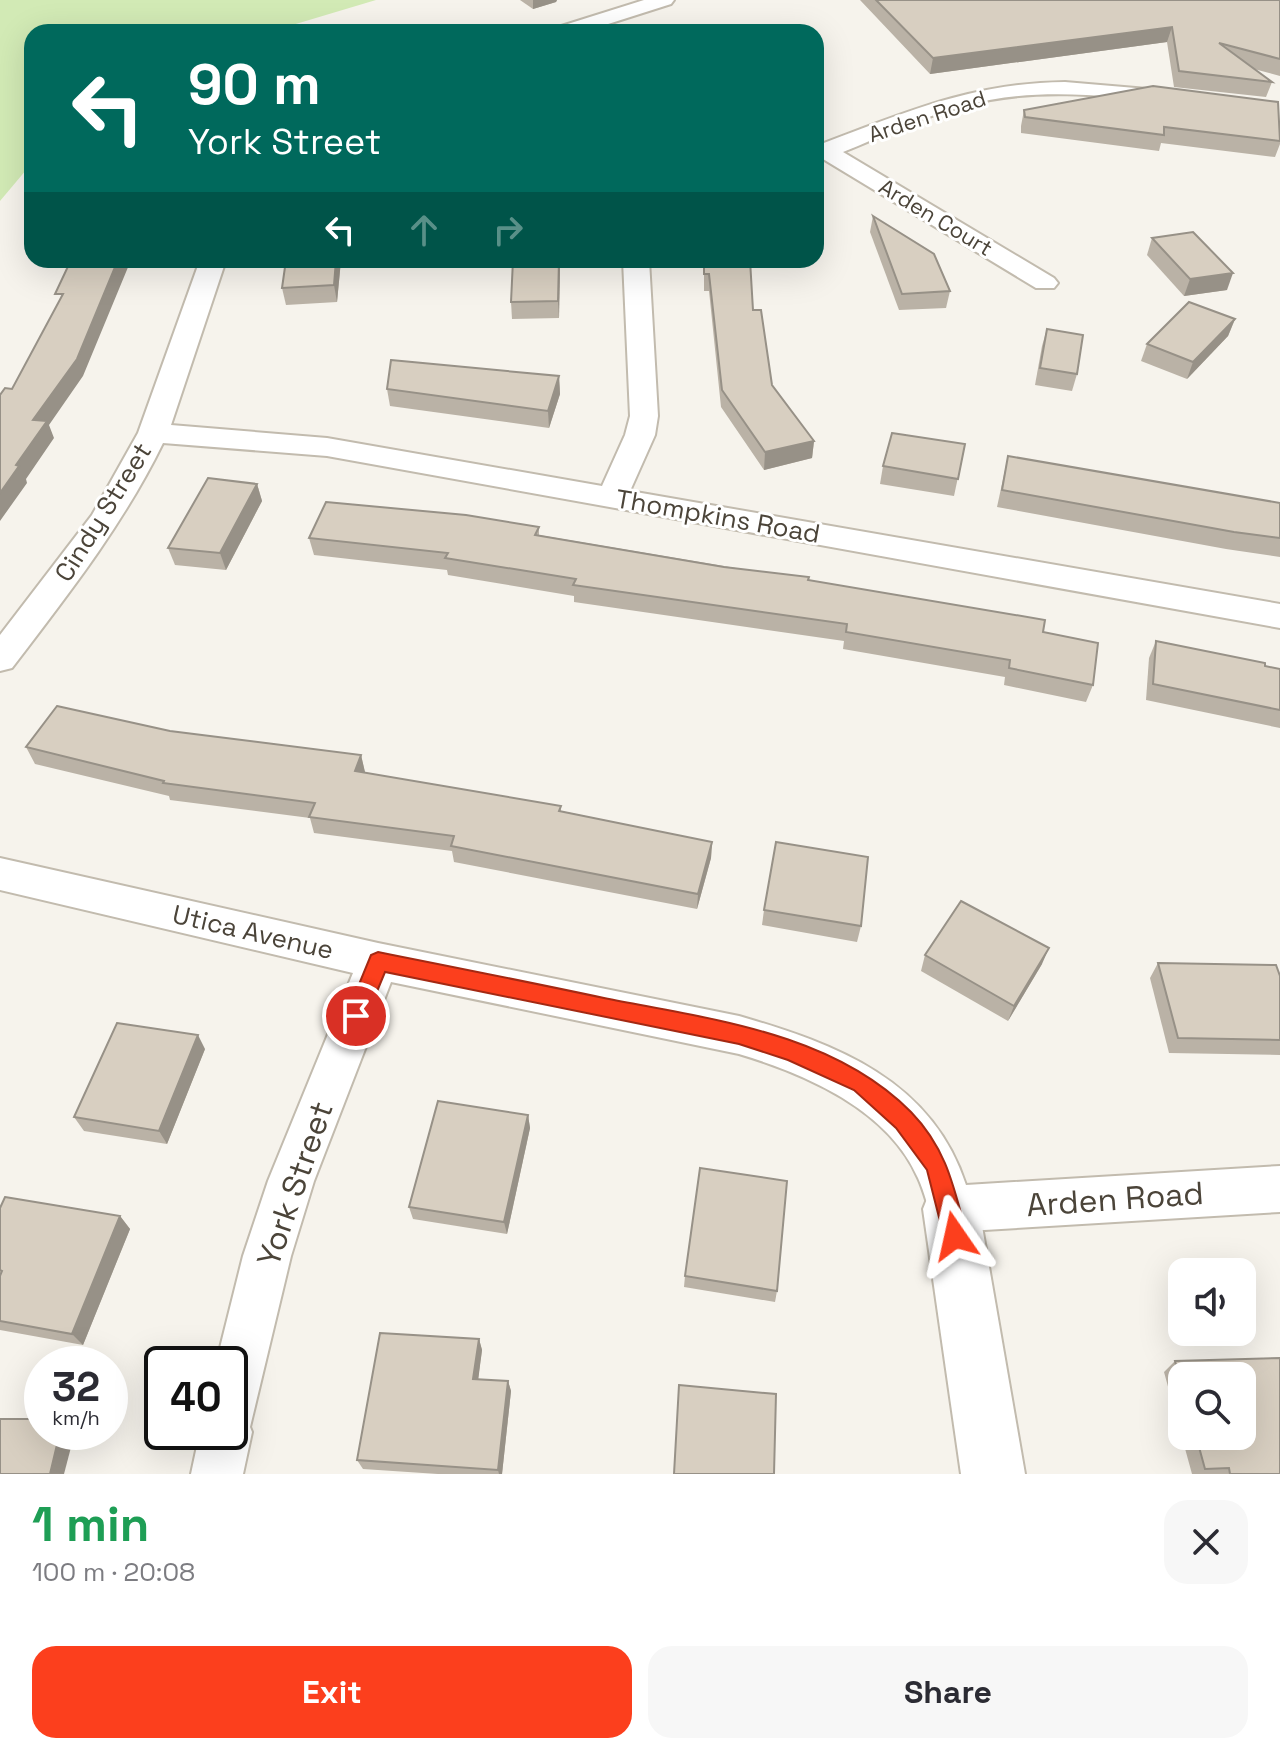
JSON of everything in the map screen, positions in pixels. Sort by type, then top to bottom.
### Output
[{"type":"street","points":[[588,24],[664,0]]},
{"type":"street","name":"Arden Road","points":[[824,152],[941,106],[984,95],[1067,87],[1187,98]]},
{"type":"street","name":"Arden Court","points":[[824,155],[1045,283]]},
{"type":"street","name":"Cindy Street","points":[[0,659],[73,567],[121,494],[153,433],[210,268]]},
{"type":"street","points":[[612,497],[640,435],[644,416],[636,268]]},
{"type":"street","name":"Thompkins Road","points":[[153,433],[327,447],[1280,616]]},
{"type":"street","name":"Utica Avenue","points":[[0,874],[378,961],[739,1035],[793,1051],[861,1083],[904,1121],[937,1165],[951,1209]]},
{"type":"street","name":"York Street","points":[[246,1346],[267,1256],[291,1181],[378,961]]},
{"type":"street","name":"Arden Road","points":[[951,1209],[1280,1189]]},
{"type":"street","points":[[951,1209],[993,1474]]},
{"type":"street","points":[[217,1474],[222,1450]]},
{"type":"green space","points":[[0,0],[376,0],[296,24],[24,24],[24,172],[0,201]]},
{"type":"building","points":[[876,0],[1280,0],[1280,59],[1219,43],[1272,82],[1179,71],[1172,27],[933,58]]},
{"type":"building","points":[[1153,86],[1278,102],[1280,141],[1164,127],[1164,135],[1025,117],[1024,110]]},
{"type":"building","points":[[873,216],[934,254],[950,291],[902,294]]},
{"type":"building","points":[[1193,232],[1233,273],[1190,279],[1152,238]]},
{"type":"building","points":[[67,268],[115,268],[77,359],[33,420],[47,421],[0,493],[0,395],[5,388],[12,389],[63,294],[55,294]]},
{"type":"building","points":[[285,268],[335,268],[334,285],[282,288]]},
{"type":"building","points":[[513,268],[559,268],[558,301],[511,302]]},
{"type":"building","points":[[704,268],[750,268],[753,310],[761,310],[772,385],[814,441],[765,452],[722,390],[709,274],[704,274]]},
{"type":"building","points":[[1189,302],[1235,319],[1193,362],[1147,344]]},
{"type":"building","points":[[1047,329],[1083,335],[1077,374],[1040,368]]},
{"type":"building","points":[[391,360],[559,376],[548,411],[387,389]]},
{"type":"building","points":[[892,433],[965,444],[958,479],[883,466]]},
{"type":"building","points":[[1008,456],[1280,503],[1280,538],[1002,490]]},
{"type":"building","points":[[208,478],[257,484],[220,553],[168,548]]},
{"type":"building","points":[[326,502],[466,515],[539,527],[535,535],[724,567],[809,577],[808,580],[1045,620],[1043,632],[1098,643],[1093,685],[1009,668],[1010,660],[846,632],[847,624],[573,585],[576,579],[445,558],[448,553],[309,538]]},
{"type":"building","points":[[1156,641],[1265,663],[1265,666],[1280,669],[1280,710],[1153,684]]},
{"type":"building","points":[[57,706],[170,731],[361,755],[355,771],[561,806],[559,811],[712,842],[698,894],[451,846],[454,836],[309,817],[315,803],[163,783],[26,747]]},
{"type":"building","points":[[776,842],[868,857],[861,926],[764,910]]},
{"type":"building","points":[[961,901],[1049,948],[1014,1006],[925,955]]},
{"type":"building","points":[[1158,963],[1276,965],[1280,976],[1280,1040],[1178,1038]]},
{"type":"building","points":[[117,1023],[198,1035],[159,1131],[74,1117]]},
{"type":"building","points":[[438,1101],[528,1115],[504,1222],[409,1207]]},
{"type":"building","points":[[700,1168],[787,1181],[777,1291],[685,1276]]},
{"type":"building","points":[[5,1197],[120,1216],[72,1334],[0,1321],[0,1208]]},
{"type":"building","points":[[380,1333],[479,1339],[473,1379],[508,1381],[498,1470],[357,1460]]},
{"type":"building","points":[[1280,1358],[1280,1474],[1230,1474],[1229,1468],[1205,1469],[1200,1450],[1256,1450],[1256,1362],[1175,1361]]},
{"type":"building","points":[[679,1385],[776,1394],[774,1474],[674,1474]]},
{"type":"building","points":[[0,1419],[24,1419],[24,1450],[56,1450],[50,1474],[0,1474]]},
{"type":"route","points":[[356,1016],[378,961],[739,1035],[793,1051],[861,1083],[904,1121],[937,1165],[951,1209],[955,1236]]}]
